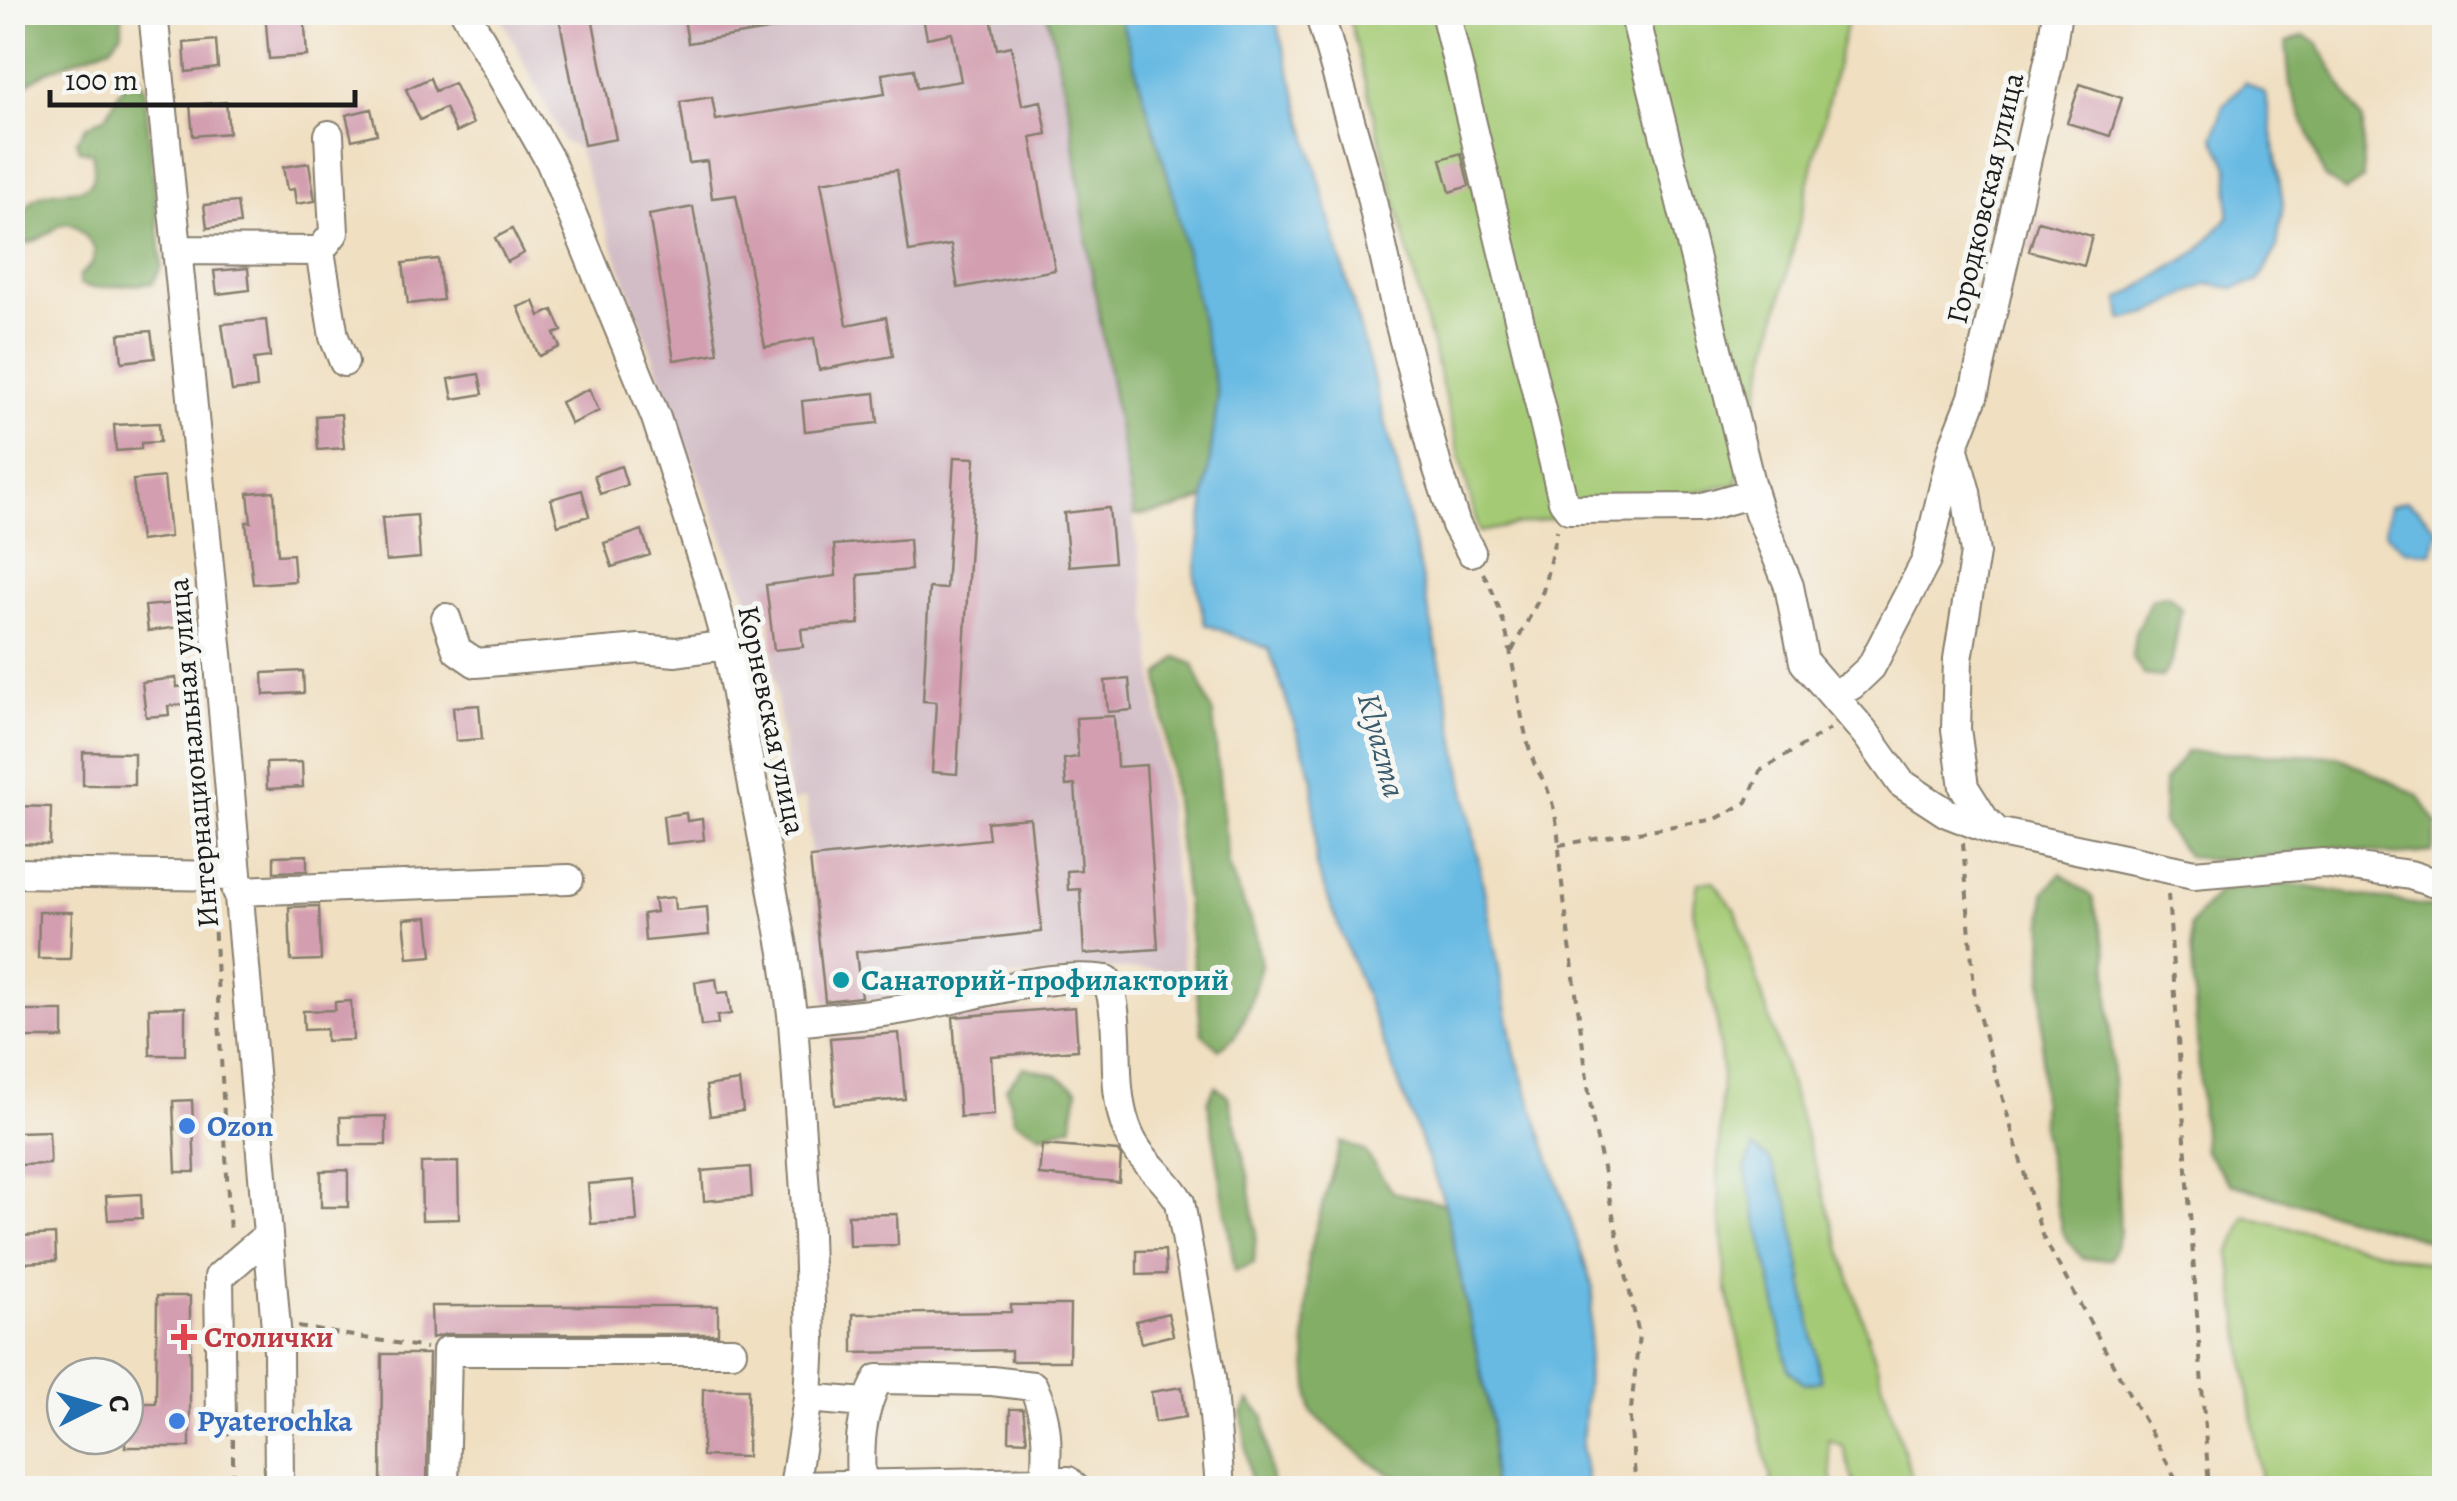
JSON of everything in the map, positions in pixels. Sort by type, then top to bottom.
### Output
[{"type":"street","name":"Интернациональная улица","points":[[153,12],[219,664],[228,881],[278,1351],[280,1488]]},
{"type":"street","name":"Корневская улица","points":[[465,12],[550,161],[656,418],[726,645],[784,952],[793,1022],[808,1234],[810,1339],[808,1398],[794,1487]]},
{"type":"street","points":[[1319,12],[1368,183],[1398,318],[1438,466],[1456,525],[1471,552]]},
{"type":"street","points":[[1445,12],[1564,502],[1569,509],[1699,508],[1752,488]]},
{"type":"street","points":[[1634,12],[1752,488],[1789,586],[1804,662],[1901,783],[1961,818],[1996,832],[2194,874],[2324,863],[2410,875],[2444,886]]},
{"type":"street","name":"Городковская улица","points":[[1842,706],[1852,685],[1870,667],[1926,561],[1953,448],[1972,397],[2057,12]]},
{"type":"street","points":[[329,136],[334,232],[320,251],[334,338],[344,362]]},
{"type":"street","points":[[177,250],[320,251]]},
{"type":"street","points":[[1953,448],[1966,492],[1975,553],[1958,659],[1956,729],[1964,788],[1996,832]]},
{"type":"street","points":[[446,618],[457,650],[476,662],[640,649],[676,652],[726,645]]},
{"type":"street","points":[[12,873],[228,881],[569,879]]},
{"type":"street","points":[[793,1022],[906,1009],[1056,980],[1108,980],[1114,998],[1115,1084],[1126,1128],[1143,1161],[1172,1187],[1180,1202],[1210,1378],[1220,1488]]},
{"type":"street","points":[[227,1428],[219,1277],[268,1235]]},
{"type":"street","points":[[444,1488],[447,1352],[732,1351]]},
{"type":"street","points":[[861,1485],[859,1442],[865,1403],[878,1378],[1033,1386],[1043,1408],[1048,1443],[1045,1481]]},
{"type":"street","points":[[808,1398],[865,1403]]},
{"type":"street","points":[[794,1487],[1045,1481],[1068,1482],[1075,1488]]},
{"type":"path","points":[[1510,654],[1542,591],[1559,521]]},
{"type":"path","points":[[1471,552],[1493,590],[1534,763],[1548,790],[1558,827],[1592,1116],[1639,1336],[1630,1419],[1636,1488]]},
{"type":"path","points":[[1559,845],[1716,819],[1747,802],[1760,771],[1842,706]]},
{"type":"path","points":[[1961,818],[1975,1002],[2042,1235],[2182,1488]]},
{"type":"path","points":[[228,881],[232,1266]]},
{"type":"path","points":[[2168,894],[2208,1488]]},
{"type":"path","points":[[288,1326],[447,1352]]},
{"type":"path","points":[[227,1428],[233,1488]]},
{"type":"path","points":[[12,1473],[24,1488]]},
{"type":"shaded area","points":[[508,12],[1047,13],[1070,113],[1089,257],[1146,597],[1184,970],[1112,969],[1011,977],[826,1009],[806,799],[790,802],[771,619],[755,618],[673,411],[577,148],[564,142],[503,20]]},
{"type":"green space","points":[[13,12],[122,13],[122,32],[111,46],[47,71],[21,88],[13,100]]},
{"type":"green space","points":[[1047,13],[1119,13],[1172,189],[1218,396],[1205,498],[1173,510],[1134,516],[1089,257],[1070,113]]},
{"type":"green space","points":[[1348,13],[1849,13],[1737,484],[1479,532]]},
{"type":"green space","points":[[2304,35],[2317,43],[2363,121],[2363,179],[2345,191],[2325,178],[2290,87],[2286,43]]},
{"type":"green space","points":[[139,76],[145,91],[162,266],[153,283],[93,288],[80,285],[79,276],[92,264],[95,250],[84,235],[68,223],[26,244],[19,234],[22,219],[36,198],[78,189],[92,180],[92,153],[79,150],[76,141],[87,126],[106,116],[128,77]]},
{"type":"green space","points":[[2168,595],[2181,608],[2172,662],[2162,677],[2144,675],[2132,657],[2135,633],[2151,599]]},
{"type":"green space","points":[[1177,657],[1193,664],[1213,715],[1228,866],[1255,931],[1261,965],[1235,1037],[1219,1049],[1202,1034],[1159,676]]},
{"type":"green space","points":[[2186,752],[2337,756],[2418,795],[2437,824],[2432,852],[2397,855],[2334,847],[2234,861],[2188,857],[2163,824],[2164,782]]},
{"type":"green space","points":[[2061,873],[2092,897],[2107,952],[2120,1231],[2111,1259],[2083,1259],[2062,1232],[2041,1125],[2044,893]]},
{"type":"green space","points":[[1713,881],[1736,911],[1915,1488],[1855,1488],[1843,1446],[1828,1439],[1831,1476],[1836,1488],[1773,1488],[1726,1285],[1718,1180],[1722,1071],[1717,1024],[1693,910],[1698,883]],"holes":[[[1772,1283],[1817,1364],[1821,1381],[1804,1384],[1788,1369]]]},
{"type":"green space","points":[[2289,884],[2444,909],[2444,1245],[2230,1184],[2204,1150],[2190,926],[2218,891]]},
{"type":"green space","points":[[1024,1067],[1056,1075],[1078,1090],[1072,1126],[1042,1135],[1014,1120],[1006,1088]]},
{"type":"green space","points":[[1215,1086],[1228,1096],[1248,1175],[1256,1229],[1254,1263],[1235,1271],[1208,1101]]},
{"type":"green space","points":[[1341,1142],[1365,1151],[1392,1192],[1445,1204],[1492,1423],[1492,1488],[1437,1488],[1395,1476],[1351,1447],[1311,1411],[1305,1339],[1308,1256]]},
{"type":"green space","points":[[2245,1216],[2444,1268],[2444,1488],[2262,1488],[2230,1254]]},
{"type":"green space","points":[[1249,1401],[1264,1416],[1272,1488],[1251,1488],[1242,1413]]},
{"type":"water","name":"Klyazma","points":[[1119,13],[1274,13],[1398,469],[1450,710],[1515,1054],[1593,1288],[1582,1446],[1588,1488],[1492,1488],[1492,1422],[1445,1204],[1316,867],[1313,779],[1269,649],[1205,624],[1195,576],[1218,396],[1172,189]]},
{"type":"water","points":[[2245,82],[2266,94],[2283,203],[2277,248],[2258,282],[2233,288],[2207,284],[2149,314],[2122,320],[2119,300],[2199,250],[2228,217],[2229,169],[2214,137],[2223,106]]},
{"type":"water","points":[[2406,501],[2438,530],[2432,553],[2404,550],[2385,532],[2389,507]]},
{"type":"water","points":[[1753,1148],[1770,1160],[1789,1204],[1821,1381],[1804,1384],[1788,1369],[1745,1169]]},
{"type":"building","points":[[265,12],[304,12],[307,56],[269,59]]},
{"type":"building","points":[[558,12],[591,12],[616,139],[584,145]]},
{"type":"building","points":[[683,12],[816,12],[817,22],[688,43]]},
{"type":"building","points":[[922,12],[990,12],[997,49],[1011,46],[1022,105],[1041,101],[1047,134],[1031,137],[1055,270],[958,288],[951,245],[909,252],[897,170],[821,182],[847,325],[886,317],[893,356],[819,370],[814,338],[765,347],[736,195],[712,198],[707,161],[689,163],[680,102],[712,97],[716,120],[885,94],[882,74],[914,69],[917,88],[961,81],[952,33],[927,38]]},
{"type":"building","points":[[216,40],[218,68],[186,72],[184,43]]},
{"type":"building","points":[[430,78],[435,91],[454,83],[473,124],[456,132],[445,108],[420,120],[406,89]]},
{"type":"building","points":[[2080,84],[2122,98],[2110,136],[2067,123]]},
{"type":"building","points":[[226,102],[229,133],[193,136],[190,105]]},
{"type":"building","points":[[371,109],[377,134],[352,140],[346,115]]},
{"type":"building","points":[[1461,153],[1469,186],[1450,192],[1441,159]]},
{"type":"building","points":[[309,163],[315,201],[296,204],[294,189],[287,190],[283,167]]},
{"type":"building","points":[[237,202],[240,224],[207,228],[204,205]]},
{"type":"building","points":[[693,207],[718,353],[674,360],[649,215]]},
{"type":"building","points":[[2038,221],[2092,236],[2084,266],[2029,251]]},
{"type":"building","points":[[512,229],[524,253],[507,262],[495,238]]},
{"type":"building","points":[[438,259],[443,300],[408,304],[403,263]]},
{"type":"building","points":[[248,268],[250,290],[217,294],[214,271]]},
{"type":"building","points":[[534,301],[540,316],[553,310],[562,331],[554,334],[560,347],[539,356],[518,307]]},
{"type":"building","points":[[266,320],[270,357],[254,359],[257,388],[232,391],[222,324]]},
{"type":"building","points":[[151,331],[155,358],[122,362],[119,334]]},
{"type":"building","points":[[479,374],[483,394],[453,399],[449,379]]},
{"type":"building","points":[[589,389],[599,411],[571,424],[561,402]]},
{"type":"building","points":[[875,393],[878,423],[805,431],[802,401]]},
{"type":"building","points":[[341,414],[344,448],[318,450],[316,416]]},
{"type":"building","points":[[159,423],[160,442],[141,443],[141,449],[116,451],[114,425]]},
{"type":"building","points":[[954,457],[975,458],[957,774],[932,772],[936,702],[923,701],[929,588],[946,589]]},
{"type":"building","points":[[621,466],[627,485],[600,494],[594,475]]},
{"type":"building","points":[[164,477],[170,537],[140,541],[133,480]]},
{"type":"building","points":[[582,490],[589,516],[558,525],[551,499]]},
{"type":"building","points":[[274,491],[278,555],[293,554],[295,581],[253,584],[246,522],[251,522],[248,493]]},
{"type":"building","points":[[1109,508],[1114,562],[1069,566],[1064,513]]},
{"type":"building","points":[[417,515],[420,558],[386,561],[382,518]]},
{"type":"building","points":[[642,530],[650,555],[612,567],[604,543]]},
{"type":"building","points":[[909,539],[911,570],[858,575],[859,624],[801,629],[803,647],[774,650],[766,585],[836,576],[834,545]]},
{"type":"building","points":[[177,603],[180,627],[148,631],[145,606]]},
{"type":"building","points":[[303,671],[304,693],[264,695],[263,673]]},
{"type":"building","points":[[176,678],[177,687],[185,686],[187,704],[168,706],[169,715],[146,717],[142,682]]},
{"type":"building","points":[[1129,679],[1132,710],[1108,712],[1105,681]]},
{"type":"building","points":[[479,705],[482,739],[456,741],[453,707]]},
{"type":"building","points":[[1114,716],[1117,767],[1146,765],[1158,949],[1084,954],[1080,889],[1068,890],[1067,871],[1081,870],[1075,785],[1066,786],[1064,759],[1078,757],[1076,718]]},
{"type":"building","points":[[83,752],[134,753],[134,785],[83,785]]},
{"type":"building","points":[[302,762],[303,787],[267,789],[266,763]]},
{"type":"building","points":[[12,806],[51,807],[50,845],[12,844]]},
{"type":"building","points":[[686,813],[687,821],[702,819],[704,840],[666,844],[663,816]]},
{"type":"building","points":[[1030,818],[1042,932],[856,952],[861,997],[825,1001],[810,858],[989,839],[987,822]]},
{"type":"building","points":[[307,855],[307,871],[274,872],[274,856]]},
{"type":"building","points":[[674,897],[675,910],[707,907],[709,935],[645,941],[643,914],[656,912],[654,899]]},
{"type":"building","points":[[319,906],[321,960],[291,961],[289,907]]},
{"type":"building","points":[[39,912],[72,912],[70,959],[38,959]]},
{"type":"building","points":[[428,917],[432,956],[408,958],[404,919]]},
{"type":"building","points":[[716,979],[718,993],[728,992],[731,1014],[717,1016],[718,1024],[701,1026],[695,982]]},
{"type":"building","points":[[351,1001],[353,1040],[326,1041],[326,1029],[304,1030],[303,1011],[335,1010],[335,1002]]},
{"type":"building","points":[[185,1007],[185,1055],[150,1055],[149,1008]]},
{"type":"building","points":[[1075,1007],[1078,1050],[991,1056],[994,1115],[960,1117],[953,1017]]},
{"type":"building","points":[[24,1011],[63,1011],[63,1038],[24,1038]]},
{"type":"building","points":[[899,1033],[905,1099],[835,1105],[830,1038]]},
{"type":"building","points":[[739,1081],[743,1111],[710,1116],[706,1086]]},
{"type":"building","points":[[192,1100],[195,1172],[176,1172],[173,1101]]},
{"type":"building","points":[[386,1116],[386,1145],[341,1145],[340,1117]]},
{"type":"building","points":[[49,1131],[50,1164],[18,1165],[17,1132]]},
{"type":"building","points":[[1042,1145],[1118,1151],[1119,1182],[1039,1175]]},
{"type":"building","points":[[458,1162],[459,1219],[422,1220],[421,1163]]},
{"type":"building","points":[[750,1167],[752,1197],[704,1201],[702,1171]]},
{"type":"building","points":[[348,1170],[348,1207],[321,1207],[321,1171]]},
{"type":"building","points":[[634,1180],[637,1221],[591,1224],[588,1184]]},
{"type":"building","points":[[141,1194],[142,1218],[108,1220],[106,1196]]},
{"type":"building","points":[[897,1214],[898,1245],[849,1246],[848,1215]]},
{"type":"building","points":[[55,1234],[56,1261],[24,1263],[22,1236]]},
{"type":"building","points":[[1165,1250],[1166,1274],[1137,1275],[1137,1251]]},
{"type":"building","points":[[157,1296],[190,1296],[190,1447],[145,1447],[145,1403],[156,1403]]},
{"type":"building","points":[[1011,1305],[1070,1305],[1069,1361],[1011,1361],[1011,1350],[853,1353],[853,1314],[1011,1312]]},
{"type":"building","points":[[431,1306],[718,1306],[718,1334],[447,1334],[432,1338]]},
{"type":"building","points":[[1168,1313],[1173,1335],[1141,1343],[1136,1321]]},
{"type":"building","points":[[382,1354],[429,1354],[427,1488],[381,1488]]},
{"type":"building","points":[[1182,1387],[1186,1417],[1155,1422],[1151,1392]]},
{"type":"building","points":[[703,1389],[748,1389],[747,1457],[702,1456]]},
{"type":"building","points":[[1010,1409],[1023,1409],[1027,1441],[1009,1440]]},
{"type":"place","name":"Санаторий-профилакторий","points":[[841,980]]},
{"type":"place","name":"Ozon","points":[[187,1126]]},
{"type":"place","name":"Столички","points":[[184,1337]]},
{"type":"place","name":"Pyaterochka","points":[[177,1421]]}]
